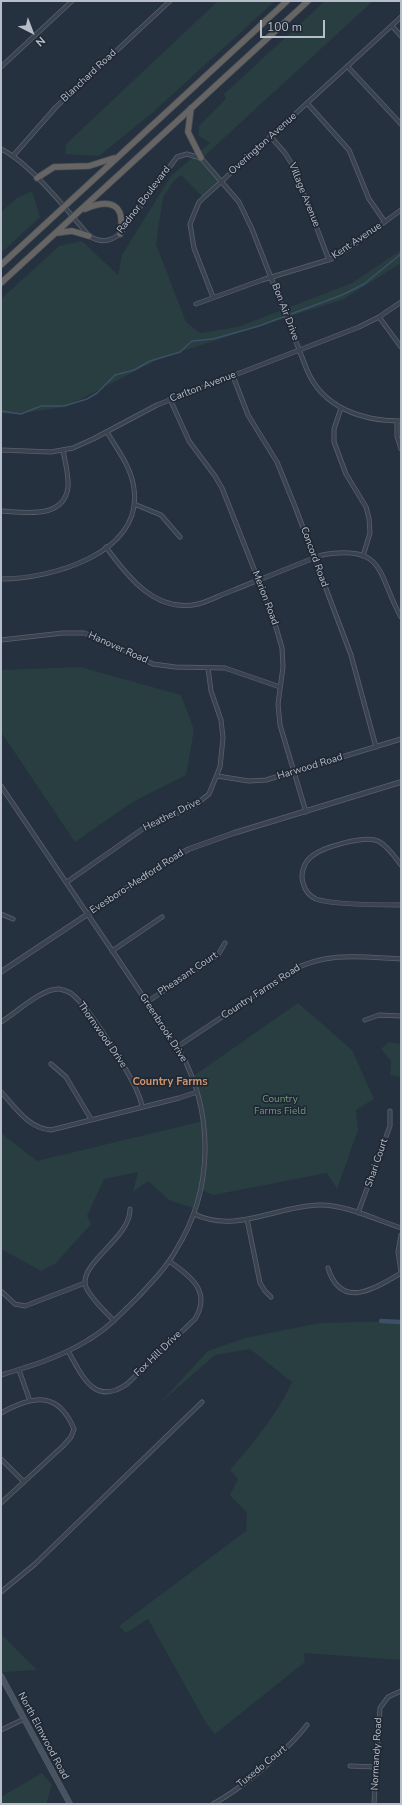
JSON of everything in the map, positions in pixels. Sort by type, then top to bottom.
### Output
[{"type":"highway","points":[[1,265],[287,1]]},
{"type":"highway","points":[[1,283],[308,1]]},
{"type":"highway","points":[[191,108],[188,132],[201,158]]},
{"type":"highway","points":[[37,178],[54,167],[97,165],[119,155]]},
{"type":"highway","points":[[79,211],[100,203],[112,204],[117,207],[122,216],[120,234]]},
{"type":"highway","points":[[55,233],[72,231],[89,236]]},
{"type":"main road","name":"North Elmwood Road","points":[[1,1676],[70,1804]]},
{"type":"street","points":[[1,67],[72,1]]},
{"type":"street","name":"Blanchard Road","points":[[13,156],[56,107],[170,1]]},
{"type":"street","name":"Overington Avenue","points":[[213,297],[194,248],[190,224],[199,202],[401,17]]},
{"type":"street","points":[[392,26],[401,36]]},
{"type":"street","points":[[348,67],[401,124]]},
{"type":"street","points":[[307,103],[348,150],[369,199],[385,222]]},
{"type":"street","name":"Village Avenue","points":[[270,136],[288,157],[293,166],[328,260]]},
{"type":"street","points":[[1,149],[13,156],[37,178],[64,206],[89,236]]},
{"type":"street","name":"Radnor Boulevard","points":[[89,236],[96,240],[108,241],[120,234],[177,157],[187,154],[201,158]]},
{"type":"street","name":"Bon Air Drive","points":[[201,158],[236,198],[246,215],[314,386],[326,398],[341,408],[373,419],[399,421]]},
{"type":"street","name":"Kent Avenue","points":[[196,304],[271,277],[328,260],[343,252],[401,210]]},
{"type":"street","name":"Carlton Avenue","points":[[1,450],[51,452],[80,445],[107,432],[142,411],[359,327],[380,316],[401,302]]},
{"type":"street","points":[[380,316],[401,347]]},
{"type":"street","name":"Concord Road","points":[[233,376],[248,415],[277,462],[351,655],[376,746]]},
{"type":"street","name":"Merion Road","points":[[170,399],[189,441],[222,488],[273,617],[282,648],[283,666],[278,704],[280,725],[306,812]]},
{"type":"street","points":[[341,408],[334,429],[336,446],[346,474],[366,507],[370,518],[370,533],[362,556]]},
{"type":"street","points":[[399,421],[397,436],[401,448]]},
{"type":"street","points":[[1,579],[62,570],[86,561],[106,547],[123,532],[131,517],[134,504],[134,490],[132,479],[107,432]]},
{"type":"street","points":[[1,511],[44,512],[58,505],[65,497],[68,487],[63,450]]},
{"type":"street","points":[[134,504],[161,515],[180,537]]},
{"type":"street","points":[[106,547],[135,584],[151,595],[170,604],[196,604],[314,558],[340,552],[362,556],[374,564],[382,573],[401,617]]},
{"type":"street","name":"Hanover Road","points":[[1,640],[84,633],[105,641],[153,664],[231,670],[280,687]]},
{"type":"street","name":"Heather Drive","points":[[66,882],[144,828],[202,801],[212,790],[217,776],[222,750],[223,732],[211,690],[208,668]]},
{"type":"street","name":"Harwood Road","points":[[217,776],[238,780],[255,781],[272,779],[401,739]]},
{"type":"street","name":"Evesboro-Medford Road","points":[[1,972],[169,860],[189,849],[234,833],[401,782]]},
{"type":"street","name":"Greenbrook Drive","points":[[1,786],[147,1002],[188,1066],[197,1092],[204,1120],[205,1158],[202,1184],[194,1214],[185,1234],[170,1260],[150,1284],[114,1321],[90,1339],[68,1352],[1,1376]]},
{"type":"street","points":[[401,866],[383,844],[374,840],[363,839],[321,851],[311,856],[304,865],[302,880],[308,893],[320,900],[401,905]]},
{"type":"street","points":[[1,914],[13,919]]},
{"type":"street","points":[[112,951],[162,917]]},
{"type":"street","name":"Pheasant Court","points":[[147,1002],[218,954],[225,943]]},
{"type":"street","name":"Country Farms Road","points":[[177,1047],[291,971],[307,963],[338,956],[401,959]]},
{"type":"street","name":"Thornwood Drive","points":[[1,1022],[47,992],[58,989],[69,992],[81,1004],[116,1054],[136,1088],[142,1107]]},
{"type":"street","points":[[365,1020],[378,1015],[401,1016]]},
{"type":"street","points":[[51,1064],[66,1077],[91,1120]]},
{"type":"street","points":[[1,1092],[29,1122],[39,1128],[58,1129],[197,1092]]},
{"type":"street","name":"Shari Court","points":[[358,1213],[390,1126],[390,1111]]},
{"type":"street","points":[[194,1214],[214,1221],[247,1219],[320,1205],[334,1206],[401,1228]]},
{"type":"street","points":[[114,1321],[90,1293],[85,1283],[85,1277],[89,1268],[111,1245],[126,1226],[130,1217],[130,1209]]},
{"type":"street","points":[[247,1219],[260,1283],[264,1291],[271,1297]]},
{"type":"street","points":[[328,1268],[335,1285],[344,1291],[356,1293],[372,1289],[401,1272],[398,1252],[401,1235]]},
{"type":"street","name":"Fox Hill Drive","points":[[68,1352],[81,1376],[92,1387],[108,1392],[118,1390],[127,1384],[195,1319],[200,1308],[201,1297],[198,1286],[170,1260]]},
{"type":"street","points":[[1,1291],[15,1304],[25,1306],[85,1283]]},
{"type":"street","points":[[19,1370],[30,1401]]},
{"type":"street","points":[[1,1413],[30,1401],[46,1400],[53,1402],[69,1418],[74,1429],[63,1446],[1,1503]]},
{"type":"street","points":[[1,1592],[6,1586],[19,1578],[35,1564],[202,1402]]},
{"type":"street","points":[[1,1459],[24,1482]]},
{"type":"street","points":[[1,1586],[6,1586]]},
{"type":"street","name":"Normandy Road","points":[[374,1804],[380,1708],[388,1696],[401,1691]]},
{"type":"street","points":[[1,1730],[24,1719]]},
{"type":"street","name":"Tuxedo Court","points":[[212,1804],[252,1776],[297,1738],[307,1725]]},
{"type":"street","points":[[350,1766],[376,1767]]},
{"type":"green space","points":[[218,1],[275,1],[151,114],[99,156],[65,154],[66,144]]},
{"type":"green space","points":[[325,1],[373,1],[201,159],[221,181],[203,197],[181,175],[174,181],[163,197],[156,244],[186,322],[200,333],[238,327],[352,283],[401,250],[401,263],[344,299],[161,358],[65,407],[14,414],[1,413],[1,299],[59,246],[82,241],[118,275],[122,255],[171,176],[210,143],[199,136],[199,126],[226,99],[224,94]]},
{"type":"green space","points":[[32,191],[40,217],[1,253],[1,212],[17,198]]},
{"type":"green space","points":[[80,667],[181,695],[194,730],[186,775],[131,803],[75,842],[1,732],[1,670]]},
{"type":"green space","name":"Country Farms Field","points":[[298,1003],[352,1050],[374,1099],[356,1110],[358,1130],[337,1189],[327,1173],[213,1195],[201,1190],[193,1208],[169,1200],[148,1181],[133,1192],[138,1172],[104,1179],[87,1216],[91,1224],[56,1263],[41,1271],[1,1249],[1,1133],[37,1161],[203,1121],[192,1077]]},
{"type":"green space","points":[[389,1042],[401,1044],[401,1077],[390,1075],[391,1061],[381,1049]]},
{"type":"green space","points":[[401,1321],[401,1660],[304,1653],[305,1662],[215,1734],[206,1723],[148,1619],[126,1633],[119,1626],[246,1531],[247,1513],[230,1495],[238,1479],[230,1470],[272,1417],[292,1382],[250,1349],[215,1355],[159,1404],[208,1351],[245,1338],[320,1323]]},
{"type":"green space","points":[[1,1634],[37,1670],[3,1672],[6,1683],[1,1686]]},
{"type":"green space","points":[[42,1773],[52,1785],[46,1804],[1,1804],[1,1797]]},
{"type":"waterway","points":[[1,411],[21,414],[41,406],[64,406],[87,399],[97,393],[115,375],[134,370],[150,361],[180,352],[192,341],[213,339],[259,326],[342,295],[364,284],[401,254]]},
{"type":"waterway","points":[[381,1321],[401,1322]]},
{"type":"district","name":"Country Farms","points":[[170,1082]]}]
